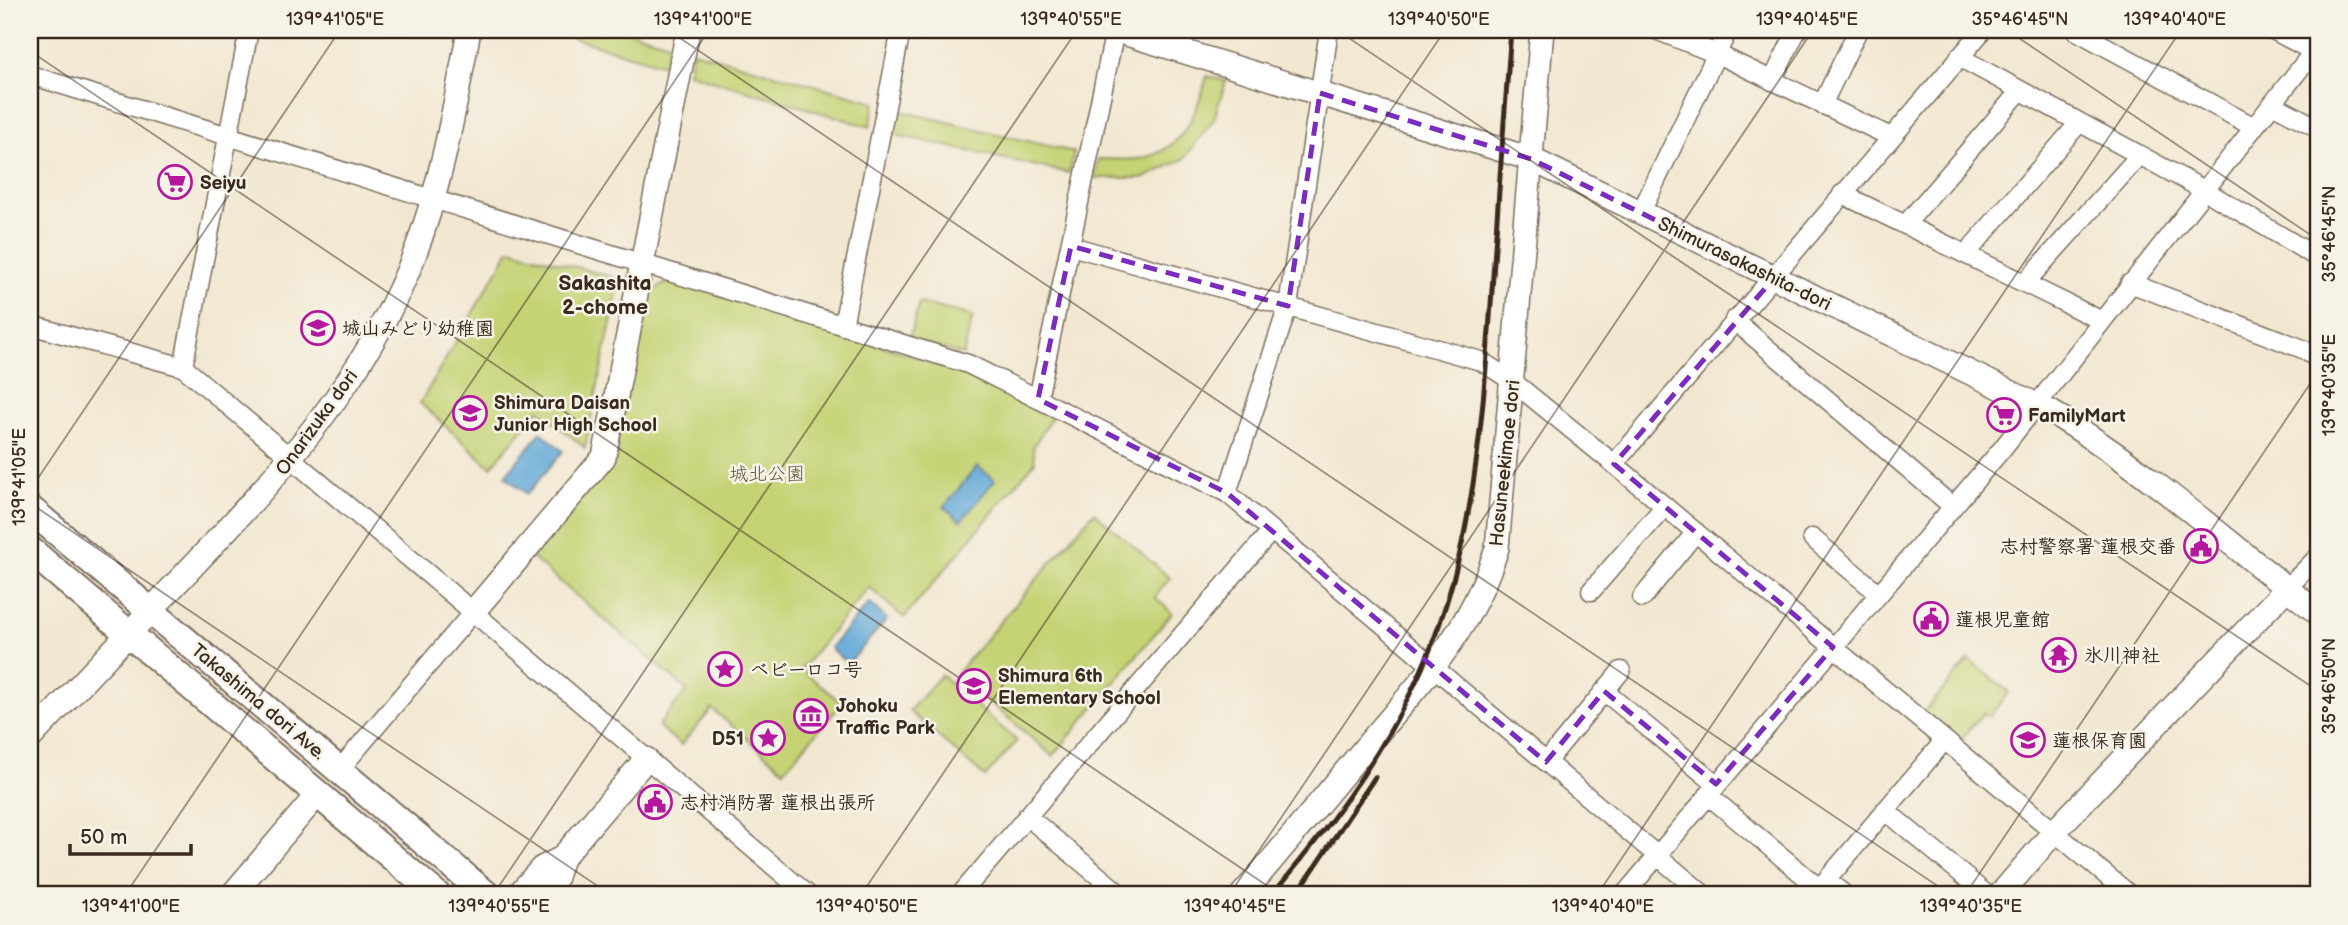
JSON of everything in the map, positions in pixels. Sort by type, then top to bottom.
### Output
[{"type":"main road","name":"Takashima dori Ave.","points":[[30,509],[487,895]]},
{"type":"main road","name":"Takashima dori Ave.","points":[[30,550],[437,895]]},
{"type":"street","points":[[183,368],[249,30]]},
{"type":"street","name":"Onarizuka dori","points":[[30,738],[291,460],[376,337],[408,270],[432,200],[469,30]]},
{"type":"street","points":[[340,769],[604,457],[688,30]]},
{"type":"street","points":[[843,326],[901,30]]},
{"type":"street","points":[[1038,398],[1114,30]]},
{"type":"street","name":"Shimurasakashita-dori","points":[[1114,30],[1531,159],[1641,212],[2036,405],[2087,433],[2318,613]]},
{"type":"street","points":[[1227,493],[1288,306],[1329,30]]},
{"type":"street","name":"Hasuneekimae dori","points":[[1242,895],[1434,666],[1476,605],[1497,548],[1542,30]]},
{"type":"street","points":[[1656,30],[1717,54],[1891,137]]},
{"type":"street","points":[[1641,212],[1728,30]]},
{"type":"street","points":[[1772,81],[1797,30]]},
{"type":"street","points":[[1822,105],[1858,30]]},
{"type":"street","points":[[1614,464],[1983,30]]},
{"type":"street","points":[[2076,30],[2254,127]]},
{"type":"street","points":[[1624,895],[2036,405],[2100,320],[2317,47],[2273,30]]},
{"type":"street","points":[[1959,57],[2204,190],[2318,258]]},
{"type":"street","points":[[30,79],[227,136],[968,364],[1038,398],[1227,493],[1704,895]]},
{"type":"street","points":[[1905,225],[2020,91]]},
{"type":"street","points":[[2272,104],[2318,128]]},
{"type":"street","points":[[1966,254],[2079,123]]},
{"type":"street","points":[[2025,283],[2139,156]]},
{"type":"street","points":[[1842,194],[2100,320]]},
{"type":"street","points":[[1071,246],[1481,360],[1512,381],[1665,506],[2130,895]]},
{"type":"street","points":[[2130,283],[2303,349],[2318,359]]},
{"type":"street","points":[[1734,320],[1952,506]]},
{"type":"street","points":[[30,325],[183,368],[808,895]]},
{"type":"street","points":[[1591,591],[1665,506]]},
{"type":"street","points":[[960,895],[1272,530]]},
{"type":"street","points":[[1642,598],[1696,532]]},
{"type":"street","points":[[1812,538],[1878,593]]},
{"type":"street","points":[[2000,895],[2053,832],[2318,557]]},
{"type":"street","points":[[1546,762],[1621,671]]},
{"type":"street","points":[[1604,691],[1820,888],[1845,895]]},
{"type":"street","points":[[1820,888],[1944,741]]},
{"type":"street","points":[[542,895],[555,880],[562,858],[646,759]]},
{"type":"street","points":[[232,895],[318,794]]},
{"type":"street","points":[[1885,810],[1987,895]]},
{"type":"street","points":[[1027,816],[1121,895]]},
{"type":"street","points":[[518,895],[542,868],[562,858]]},
{"type":"highlighted area","points":[[1320,93],[1531,159],[1774,278],[1614,464],[1833,647],[1716,784],[1604,691],[1546,762],[1227,493],[1038,399],[1071,246],[1288,306]]},
{"type":"green space","points":[[545,30],[624,30],[669,43],[664,65]]},
{"type":"green space","points":[[693,51],[875,102],[870,127],[688,73]]},
{"type":"green space","points":[[1207,76],[1226,81],[1214,119],[1184,159],[1144,178],[1094,178],[1098,159],[1143,158],[1157,153],[1179,138],[1199,103]]},
{"type":"green space","points":[[893,109],[1074,152],[1069,173],[887,133]]},
{"type":"green space","points":[[510,249],[620,279],[585,448],[539,410],[491,467],[420,403]]},
{"type":"green space","name":"城北公園","points":[[672,280],[974,375],[1053,415],[1033,447],[1035,462],[904,618],[869,587],[801,669],[842,703],[784,770],[712,709],[681,745],[658,726],[687,690],[531,557],[612,463],[646,294]]},
{"type":"green space","points":[[919,303],[973,316],[963,355],[909,339]]},
{"type":"green space","points":[[1094,512],[1170,578],[1155,597],[1172,613],[1053,756],[956,674]]},
{"type":"green space","points":[[1969,660],[2009,692],[1989,717],[1983,713],[1958,743],[1922,714]]},
{"type":"green space","points":[[941,675],[1017,741],[985,777],[909,711]]},
{"type":"water","points":[[541,432],[563,451],[527,494],[505,476]]},
{"type":"water","points":[[977,466],[995,480],[961,521],[944,507]]},
{"type":"water","points":[[869,603],[887,619],[848,664],[830,648]]},
{"type":"railway","points":[[1272,895],[1330,822],[1366,771],[1398,718],[1432,644],[1448,597],[1470,501],[1483,403],[1511,30]]},
{"type":"railway","points":[[1296,895],[1375,777]]},
{"type":"place","name":"Seiyu","points":[[175,182]]},
{"type":"place","name":"城山みどり幼稚園","points":[[318,328]]},
{"type":"place","name":"Shimura Daisan Junior High School","points":[[470,413]]},
{"type":"place","name":"FamilyMart","points":[[2004,415]]},
{"type":"place","name":"志村警察署 蓮根交番","points":[[2201,546]]},
{"type":"place","name":"蓮根児童館","points":[[1931,619]]},
{"type":"place","name":"氷川神社","points":[[2059,655]]},
{"type":"place","name":"ベビーロコ号","points":[[725,669]]},
{"type":"place","name":"Shimura 6th Elementary School","points":[[974,686]]},
{"type":"place","name":"Johoku Traffic Park","points":[[811,716]]},
{"type":"place","name":"D51","points":[[768,738]]},
{"type":"place","name":"蓮根保育園","points":[[2028,740]]},
{"type":"place","name":"志村消防署 蓮根出張所","points":[[655,802]]},
{"type":"district","name":"Sakashita 2-chome","points":[[605,295]]}]
